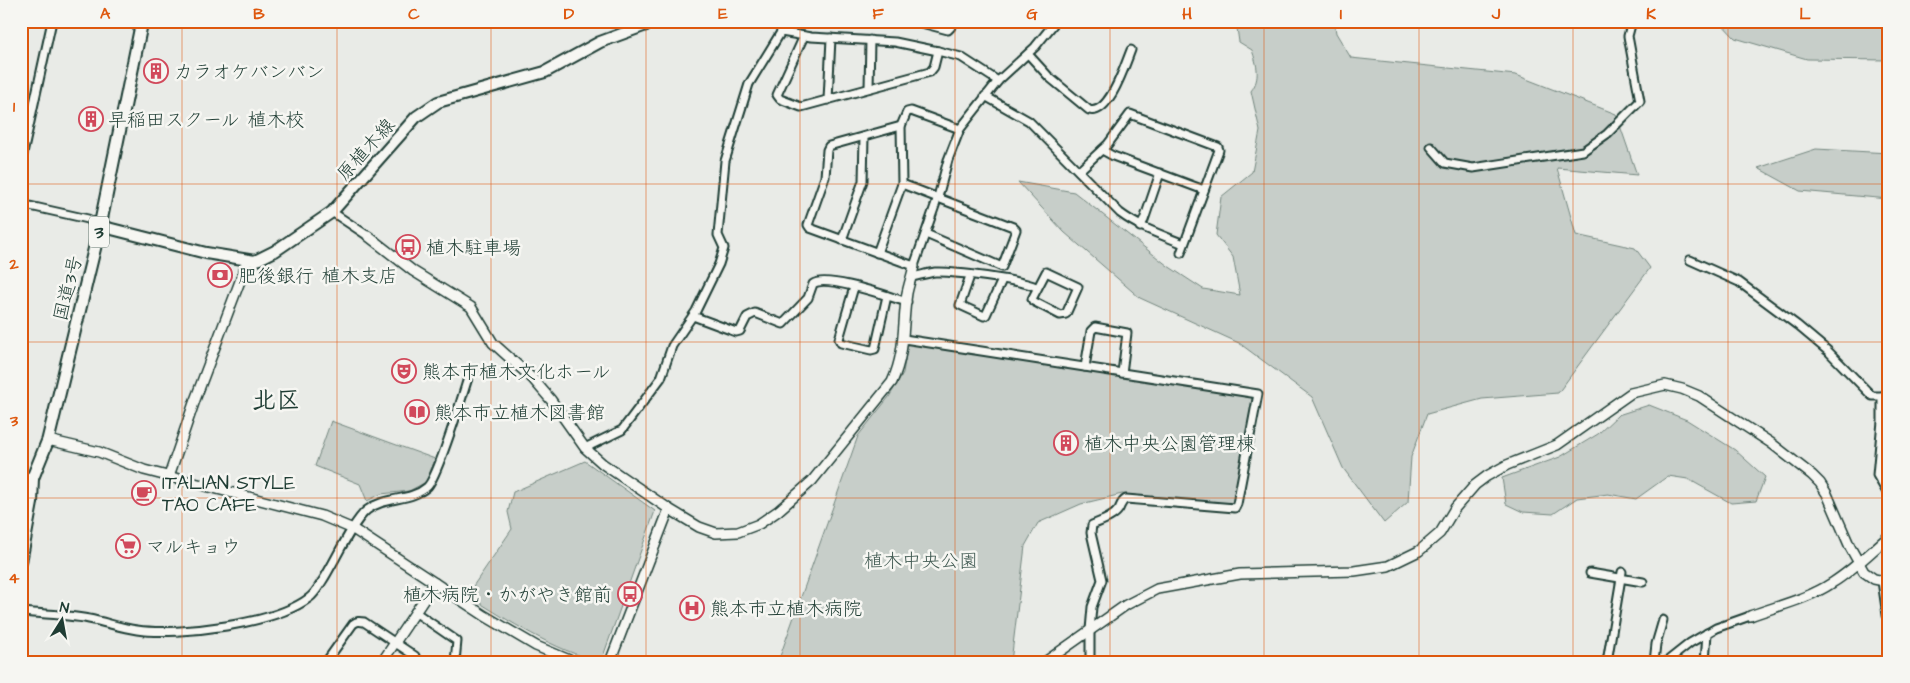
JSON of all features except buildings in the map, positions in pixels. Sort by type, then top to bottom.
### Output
[{"type":"highway","name":"国道3号","points":[[21,499],[27,477],[48,440],[100,226],[142,21]]},
{"type":"main road","name":"原植木線","points":[[100,226],[206,253],[255,261],[275,251],[332,212],[416,117],[438,102],[545,72],[600,42],[657,21]]},
{"type":"main road","points":[[22,559],[32,503],[27,477]]},
{"type":"street","points":[[21,164],[52,21]]},
{"type":"street","points":[[585,448],[622,430],[661,378],[672,346],[693,316],[719,264],[724,248],[718,235],[722,182],[728,153],[750,84],[781,32],[783,21]]},
{"type":"street","points":[[914,21],[948,30],[951,28],[951,21]]},
{"type":"street","points":[[332,212],[368,236],[413,271],[470,307],[493,343],[533,379],[552,400],[585,448],[603,464],[699,527],[716,533],[738,532],[759,524],[778,511],[812,482],[892,382],[898,369],[904,339],[907,302],[914,266],[938,198],[948,160],[960,129],[998,81],[1028,54],[1056,21]]},
{"type":"street","points":[[1431,147],[1445,163],[1473,168],[1584,151],[1607,134],[1640,101],[1628,36],[1632,21]]},
{"type":"street","points":[[781,32],[804,36],[895,42],[938,51],[961,57],[998,81]]},
{"type":"street","points":[[804,36],[778,92],[778,98],[801,107],[930,72],[934,67],[938,51]]},
{"type":"street","points":[[828,100],[831,38]]},
{"type":"street","points":[[869,88],[870,40]]},
{"type":"street","points":[[1028,54],[1049,77],[1093,112],[1098,110],[1115,91],[1131,50]]},
{"type":"street","points":[[985,96],[1029,121],[1120,213],[1140,227],[1184,244]]},
{"type":"street","points":[[877,253],[902,184],[901,126],[907,112],[909,111],[960,129]]},
{"type":"street","points":[[1079,172],[1102,150],[1130,114],[1215,145],[1219,150],[1181,253]]},
{"type":"street","points":[[901,126],[831,144],[828,148],[825,177],[808,223],[810,228],[914,266]]},
{"type":"street","points":[[842,240],[863,182],[864,137]]},
{"type":"street","points":[[1102,150],[1113,156],[1204,190]]},
{"type":"street","points":[[1140,227],[1160,174]]},
{"type":"street","points":[[902,184],[1015,229],[1016,232],[1002,267],[1000,280],[984,316],[960,305],[970,276]]},
{"type":"street","points":[[21,204],[88,220],[100,226]]},
{"type":"street","points":[[926,234],[1002,267]]},
{"type":"street","points":[[169,476],[195,400],[248,260]]},
{"type":"street","points":[[1690,260],[1739,282],[1797,325],[1828,352],[1872,396],[1885,394],[1877,475],[1889,496]]},
{"type":"street","points":[[912,277],[939,272],[1036,287]]},
{"type":"street","points":[[1046,272],[1078,287],[1066,314],[1063,315],[1033,301],[1032,296],[1036,287],[1046,272]]},
{"type":"street","points":[[693,316],[737,332],[747,317],[755,313],[783,324],[804,302],[815,282],[821,281],[854,286],[907,302]]},
{"type":"street","points":[[854,286],[839,339],[841,343],[871,350],[876,349],[887,296]]},
{"type":"street","points":[[1085,367],[1091,331],[1095,327],[1127,333],[1122,373]]},
{"type":"street","points":[[904,339],[1258,394],[1238,504],[1235,508],[1126,499],[1121,502],[1118,510],[1110,517],[1092,525],[1091,533],[1102,580],[1092,607],[1090,662]]},
{"type":"street","points":[[21,612],[87,619],[137,630],[169,631],[236,625],[296,606],[311,597],[367,510],[386,501],[410,497],[428,487],[438,466],[468,378]]},
{"type":"street","points":[[1044,662],[1134,601],[1157,589],[1240,574],[1354,571],[1388,566],[1419,551],[1440,533],[1455,508],[1475,485],[1487,476],[1507,465],[1557,445],[1632,393],[1665,385],[1699,396],[1771,443],[1820,483],[1828,494],[1864,572],[1874,579],[1885,581],[1889,629]]},
{"type":"street","points":[[48,440],[99,452],[144,470],[322,516],[353,529],[485,616],[536,646],[574,662]]},
{"type":"street","points":[[610,662],[669,509]]},
{"type":"street","points":[[1666,662],[1677,652],[1716,628],[1818,591],[1832,584],[1859,564],[1889,536]]},
{"type":"street","points":[[1590,573],[1622,575],[1643,582]]},
{"type":"street","points":[[1607,662],[1622,575]]},
{"type":"street","points":[[382,662],[435,583]]},
{"type":"street","points":[[415,612],[457,641],[455,662]]},
{"type":"street","points":[[1654,662],[1662,620]]},
{"type":"street","points":[[326,662],[356,621],[364,622],[415,656],[417,662]]},
{"type":"street","points":[[1705,662],[1707,633]]},
{"type":"street","points":[[1677,652],[1677,662]]},
{"type":"green space","points":[[1228,21],[1334,21],[1336,33],[1351,58],[1516,75],[1616,114],[1637,175],[1557,168],[1576,235],[1635,248],[1650,268],[1558,393],[1482,399],[1427,414],[1411,457],[1408,502],[1384,523],[1343,468],[1312,397],[1239,343],[1140,298],[1064,232],[1018,182],[1074,192],[1168,266],[1203,289],[1240,295],[1233,257],[1216,235],[1221,197],[1252,172],[1260,131],[1251,91],[1256,81],[1257,66],[1252,50],[1239,42],[1237,28]]},
{"type":"green space","points":[[1719,21],[1889,21],[1889,60],[1807,59],[1735,38]]},
{"type":"green space","points":[[1816,149],[1889,153],[1889,199],[1800,191],[1758,168]]},
{"type":"green space","name":"植木中央公園","points":[[908,343],[1250,396],[1253,400],[1236,502],[1229,506],[1122,494],[1081,504],[1038,523],[1025,546],[1011,662],[778,662],[858,436],[889,397],[903,373]]},
{"type":"green space","points":[[1649,405],[1687,420],[1735,450],[1765,477],[1756,501],[1731,503],[1688,479],[1668,476],[1636,499],[1608,494],[1577,498],[1553,514],[1523,512],[1506,504],[1502,478],[1560,457],[1598,434],[1618,415]]},
{"type":"green space","points":[[331,421],[435,459],[426,482],[409,491],[381,494],[367,501],[360,484],[315,466]]},
{"type":"green space","points":[[585,461],[655,511],[601,662],[583,657],[549,642],[467,595],[512,529],[508,512],[513,492]]},
{"type":"place","name":"カラオケバンバン","points":[[156,71]]},
{"type":"place","name":"早稲田スクール 植木校","points":[[91,119]]},
{"type":"place","name":"植木駐車場","points":[[408,247]]},
{"type":"place","name":"肥後銀行 植木支店","points":[[220,275]]},
{"type":"place","name":"熊本市植木文化ホール","points":[[404,371]]},
{"type":"place","name":"熊本市立植木図書館","points":[[417,412]]},
{"type":"place","name":"植木中央公園管理棟","points":[[1066,443]]},
{"type":"place","name":"ITALIAN STYLE TAO CAFE","points":[[144,493]]},
{"type":"place","name":"マルキョウ","points":[[128,546]]},
{"type":"place","name":"植木病院・かがやき館前","points":[[630,594]]},
{"type":"place","name":"熊本市立植木病院","points":[[692,608]]},
{"type":"district","name":"北区","points":[[276,400]]}]
